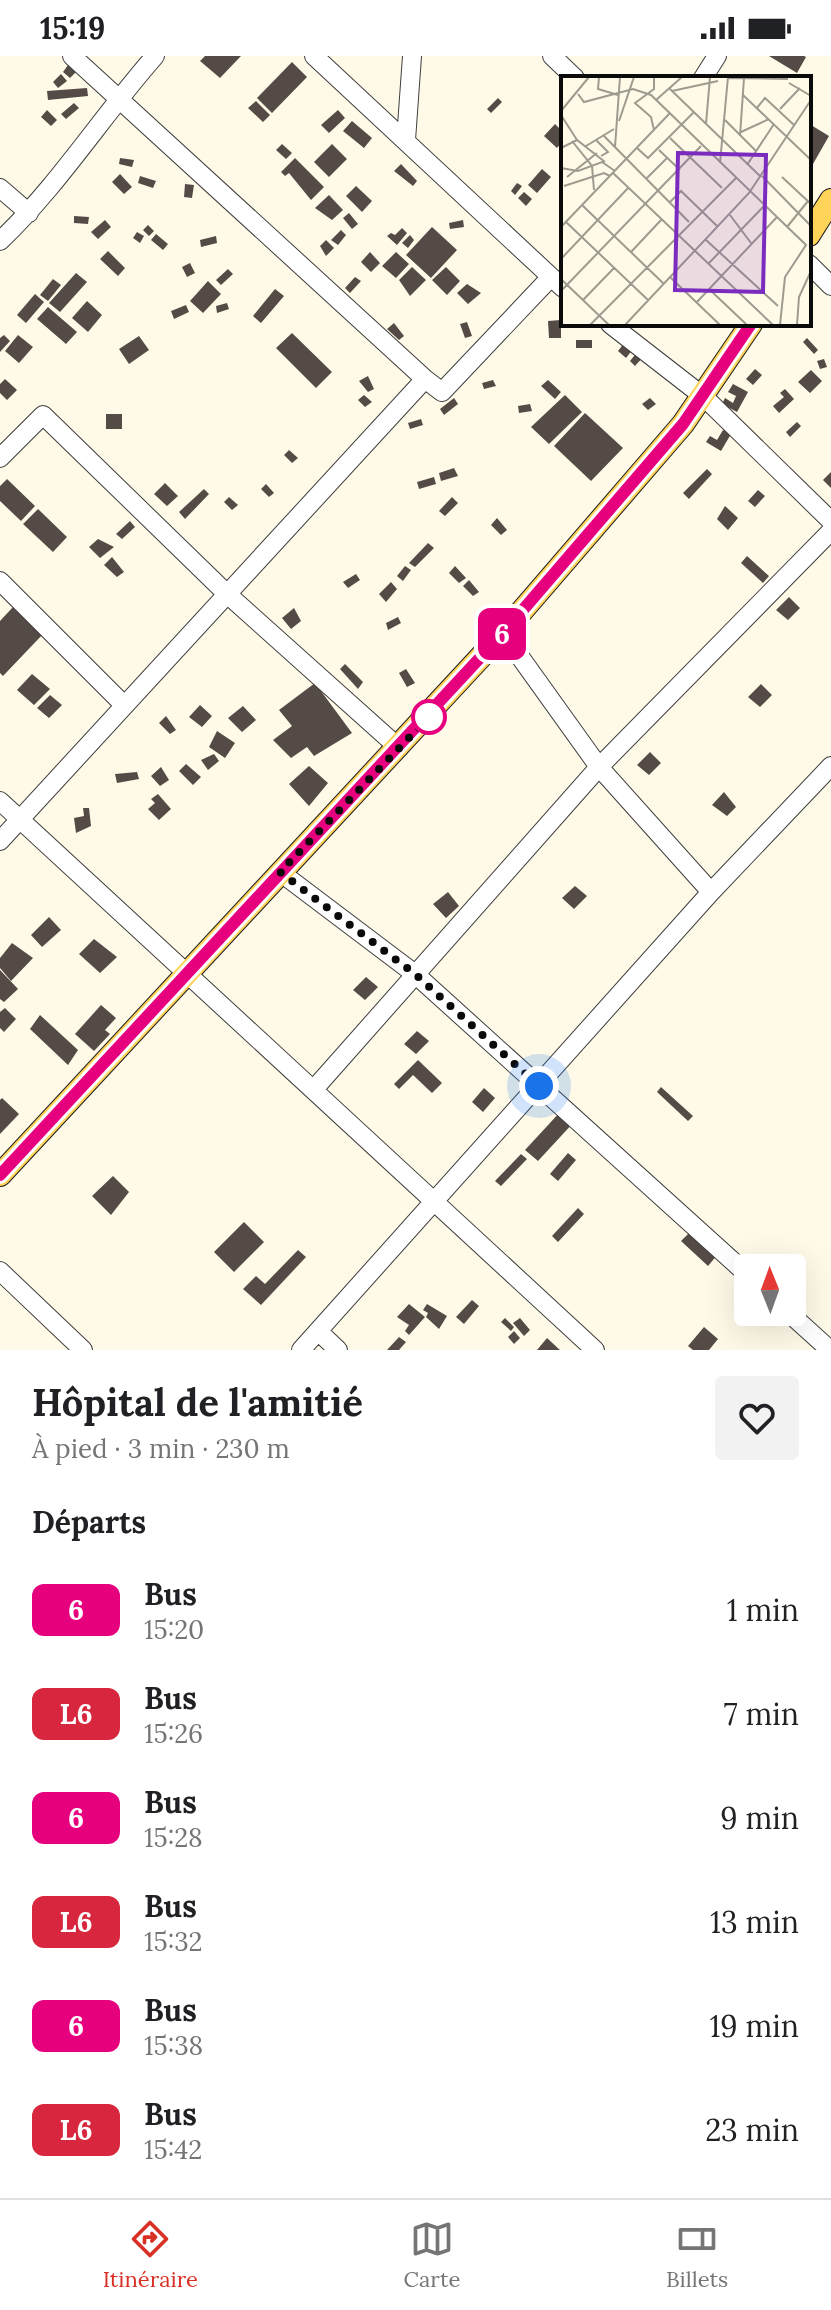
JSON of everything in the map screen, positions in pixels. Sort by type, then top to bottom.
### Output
[{"type":"main road","points":[[811,232],[831,200]]},
{"type":"main road","points":[[0,1175],[191,974],[280,872],[399,748],[503,633],[704,397],[750,326]]},
{"type":"street","points":[[72,56],[442,392],[556,283],[314,56]]},
{"type":"street","points":[[0,241],[29,213],[155,56]]},
{"type":"street","points":[[406,140],[412,56]]},
{"type":"street","points":[[552,56],[573,76]]},
{"type":"street","points":[[704,76],[717,56]]},
{"type":"street","points":[[0,188],[29,213]]},
{"type":"street","points":[[811,266],[831,286]]},
{"type":"street","points":[[613,326],[704,397],[831,521]]},
{"type":"street","points":[[0,841],[425,379]]},
{"type":"street","points":[[0,458],[43,415],[226,593],[399,748]]},
{"type":"street","points":[[315,1088],[599,767],[831,531]]},
{"type":"street","points":[[0,581],[123,704]]},
{"type":"street","points":[[503,633],[599,767],[711,892]]},
{"type":"street","points":[[301,1350],[436,1203],[711,892],[831,766]]},
{"type":"street","points":[[0,801],[315,1088],[595,1350]]},
{"type":"street","points":[[280,872],[415,974],[734,1262]]},
{"type":"street","points":[[0,1271],[83,1350]]},
{"type":"street","points":[[803,1326],[830,1350]]},
{"type":"street","points":[[318,1331],[338,1350]]},
{"type":"building","points":[[205,56],[241,56],[220,78],[200,61]]},
{"type":"building","points":[[769,56],[804,56],[806,57],[797,73]]},
{"type":"building","points":[[292,62],[307,77],[272,113],[257,98]]},
{"type":"building","points":[[68,65],[76,72],[70,78],[63,72]]},
{"type":"building","points":[[61,74],[67,81],[58,88],[53,82]]},
{"type":"building","points":[[87,88],[88,96],[48,100],[47,91]]},
{"type":"building","points":[[498,98],[502,102],[491,113],[487,109]]},
{"type":"building","points":[[256,101],[270,115],[263,122],[248,108]]},
{"type":"building","points":[[74,103],[79,108],[66,119],[61,114]]},
{"type":"building","points":[[47,110],[57,120],[51,126],[41,117]]},
{"type":"building","points":[[338,110],[345,118],[329,133],[321,125]]},
{"type":"building","points":[[352,121],[372,138],[364,148],[343,131]]},
{"type":"building","points":[[555,124],[561,130],[561,143],[557,148],[544,136]]},
{"type":"building","points":[[811,125],[829,136],[813,164],[811,162]]},
{"type":"building","points":[[282,144],[292,153],[286,159],[276,150]]},
{"type":"building","points":[[332,144],[347,159],[329,177],[314,162]]},
{"type":"building","points":[[120,158],[134,160],[132,167],[119,164]]},
{"type":"building","points":[[295,158],[324,187],[311,200],[289,173],[285,176],[281,172]]},
{"type":"building","points":[[401,164],[417,181],[413,186],[394,171]]},
{"type":"building","points":[[542,169],[551,177],[537,193],[528,185]]},
{"type":"building","points":[[120,174],[132,187],[124,194],[112,182]]},
{"type":"building","points":[[140,176],[156,181],[153,188],[138,183]]},
{"type":"building","points":[[517,183],[522,186],[515,195],[511,191]]},
{"type":"building","points":[[185,184],[194,185],[192,198],[184,197]]},
{"type":"building","points":[[356,186],[372,201],[362,212],[346,196]]},
{"type":"building","points":[[524,192],[532,199],[526,206],[518,198]]},
{"type":"building","points":[[329,195],[343,210],[332,220],[315,208]]},
{"type":"building","points":[[349,213],[358,224],[352,229],[343,218]]},
{"type":"building","points":[[74,216],[89,217],[88,224],[74,223]]},
{"type":"building","points":[[105,220],[111,227],[98,239],[91,232]]},
{"type":"building","points":[[463,220],[464,227],[450,229],[449,223]]},
{"type":"building","points":[[148,225],[154,231],[149,236],[143,230]]},
{"type":"building","points":[[432,227],[457,250],[431,278],[406,255]]},
{"type":"building","points":[[402,228],[407,233],[397,245],[387,236],[391,233],[395,235]]},
{"type":"building","points":[[341,230],[346,235],[338,245],[331,240]]},
{"type":"building","points":[[137,232],[144,236],[140,243],[133,238]]},
{"type":"building","points":[[156,234],[168,244],[163,250],[151,240]]},
{"type":"building","points":[[410,235],[414,240],[408,248],[402,243]]},
{"type":"building","points":[[216,236],[217,243],[201,247],[200,240]]},
{"type":"building","points":[[326,240],[334,248],[326,256],[320,246]]},
{"type":"building","points":[[108,251],[125,268],[118,276],[100,259]]},
{"type":"building","points":[[370,252],[380,263],[371,272],[361,262]]},
{"type":"building","points":[[396,252],[409,264],[396,278],[382,266]]},
{"type":"building","points":[[190,263],[195,273],[187,277],[182,267]]},
{"type":"building","points":[[412,267],[426,280],[410,296],[399,280]]},
{"type":"building","points":[[446,267],[460,281],[447,295],[432,280]]},
{"type":"building","points":[[228,269],[233,274],[221,285],[216,280]]},
{"type":"building","points":[[76,273],[87,282],[60,312],[49,303]]},
{"type":"building","points":[[355,277],[361,281],[350,293],[345,288]]},
{"type":"building","points":[[53,279],[61,285],[48,301],[40,295]]},
{"type":"building","points":[[208,281],[221,294],[203,313],[190,301]]},
{"type":"building","points":[[467,284],[481,293],[468,304],[457,293]]},
{"type":"building","points":[[275,289],[284,296],[261,323],[253,316]]},
{"type":"building","points":[[35,294],[44,302],[26,323],[17,315]]},
{"type":"building","points":[[87,301],[102,315],[88,332],[72,318]]},
{"type":"building","points":[[227,303],[229,309],[217,313],[216,306]]},
{"type":"building","points":[[186,305],[189,312],[174,319],[171,311]]},
{"type":"building","points":[[48,307],[77,332],[66,344],[37,319]]},
{"type":"building","points":[[561,320],[561,338],[549,338],[548,321]]},
{"type":"building","points":[[467,322],[472,336],[465,338],[460,324]]},
{"type":"building","points":[[394,323],[404,336],[399,340],[387,329]]},
{"type":"building","points":[[292,333],[332,372],[316,388],[276,348]]},
{"type":"building","points":[[4,335],[10,341],[0,352],[0,338]]},
{"type":"building","points":[[18,335],[33,347],[19,363],[5,351]]},
{"type":"building","points":[[139,336],[149,350],[129,364],[119,349]]},
{"type":"building","points":[[807,338],[818,350],[814,354],[803,342]]},
{"type":"building","points":[[576,340],[592,340],[592,348],[576,348]]},
{"type":"building","points":[[625,342],[633,349],[626,358],[618,351]]},
{"type":"building","points":[[638,351],[644,356],[635,366],[630,361]]},
{"type":"building","points":[[824,359],[827,367],[820,369],[817,361]]},
{"type":"building","points":[[755,369],[762,375],[753,385],[746,379]]},
{"type":"building","points":[[811,370],[822,381],[810,393],[798,382]]},
{"type":"building","points":[[368,376],[374,389],[368,392],[359,381]]},
{"type":"building","points":[[5,379],[17,390],[7,400],[0,393],[0,384]]},
{"type":"building","points":[[493,380],[496,386],[484,389],[482,383]]},
{"type":"building","points":[[548,380],[561,392],[555,399],[541,386]]},
{"type":"building","points":[[733,384],[748,392],[737,412],[722,404],[725,398],[733,403],[736,396],[728,392]]},
{"type":"building","points":[[785,389],[794,399],[779,413],[773,406],[784,397],[780,393]]},
{"type":"building","points":[[364,395],[372,402],[365,407],[358,400]]},
{"type":"building","points":[[565,395],[582,412],[549,444],[531,427]]},
{"type":"building","points":[[454,398],[458,404],[444,415],[440,409]]},
{"type":"building","points":[[650,398],[656,404],[648,410],[642,404]]},
{"type":"building","points":[[530,404],[532,411],[519,413],[518,406]]},
{"type":"building","points":[[585,413],[623,448],[591,481],[554,446]]},
{"type":"building","points":[[106,414],[122,414],[122,429],[106,429]]},
{"type":"building","points":[[421,419],[423,425],[410,429],[408,423]]},
{"type":"building","points":[[797,422],[801,426],[790,437],[786,432]]},
{"type":"building","points":[[723,430],[731,434],[721,451],[706,442],[710,436],[717,440]]},
{"type":"building","points":[[289,450],[298,458],[292,463],[284,455]]},
{"type":"building","points":[[454,468],[458,476],[441,481],[439,473]]},
{"type":"building","points":[[707,469],[712,474],[689,499],[683,493]]},
{"type":"building","points":[[831,472],[831,488],[823,480]]},
{"type":"building","points":[[434,477],[436,484],[419,489],[417,482]]},
{"type":"building","points":[[7,479],[35,506],[21,521],[0,501],[0,486]]},
{"type":"building","points":[[165,483],[178,496],[167,506],[154,494]]},
{"type":"building","points":[[266,484],[274,493],[269,497],[261,489]]},
{"type":"building","points":[[204,489],[209,494],[185,519],[179,512]]},
{"type":"building","points":[[758,490],[765,496],[755,507],[748,501]]},
{"type":"building","points":[[229,497],[238,505],[232,510],[224,502]]},
{"type":"building","points":[[452,497],[458,503],[445,516],[439,511]]},
{"type":"building","points":[[725,506],[738,518],[728,530],[717,519]]},
{"type":"building","points":[[38,509],[67,537],[53,552],[23,524]]},
{"type":"building","points":[[497,518],[507,530],[501,535],[491,525]]},
{"type":"building","points":[[130,521],[135,527],[122,539],[116,534]]},
{"type":"building","points":[[98,539],[114,547],[100,558],[89,547]]},
{"type":"building","points":[[428,543],[434,548],[415,567],[409,563]]},
{"type":"building","points":[[747,556],[769,576],[763,583],[741,563]]},
{"type":"building","points":[[112,557],[124,572],[117,577],[104,565]]},
{"type":"building","points":[[405,566],[411,570],[403,581],[397,576]]},
{"type":"building","points":[[455,566],[466,578],[459,583],[449,573]]},
{"type":"building","points":[[356,574],[360,580],[348,588],[343,582]]},
{"type":"building","points":[[469,580],[479,592],[473,596],[463,586]]},
{"type":"building","points":[[391,582],[397,589],[386,602],[379,594]]},
{"type":"building","points":[[789,597],[800,608],[788,620],[776,610]]},
{"type":"building","points":[[13,607],[44,633],[3,676],[0,673],[0,621]]},
{"type":"building","points":[[294,608],[301,621],[291,629],[282,618]]},
{"type":"building","points":[[398,617],[401,623],[388,630],[386,623]]},
{"type":"building","points":[[345,664],[363,682],[358,689],[340,669]]},
{"type":"building","points":[[406,669],[415,683],[407,687],[399,673]]},
{"type":"building","points":[[32,674],[50,689],[34,705],[17,690]]},
{"type":"building","points":[[315,683],[352,733],[314,756],[307,747],[291,758],[273,740],[292,726],[279,710]]},
{"type":"building","points":[[761,684],[772,695],[760,707],[748,697]]},
{"type":"building","points":[[50,695],[62,705],[49,718],[37,708]]},
{"type":"building","points":[[200,705],[212,716],[202,727],[189,717]]},
{"type":"building","points":[[243,706],[256,720],[242,732],[228,718]]},
{"type":"building","points":[[166,716],[176,730],[170,734],[159,723]]},
{"type":"building","points":[[217,731],[235,743],[225,758],[209,747]]},
{"type":"building","points":[[650,752],[661,763],[649,775],[637,765]]},
{"type":"building","points":[[214,754],[219,761],[208,770],[201,760]]},
{"type":"building","points":[[186,764],[201,777],[193,785],[179,771]]},
{"type":"building","points":[[309,766],[328,783],[309,806],[289,784]]},
{"type":"building","points":[[161,767],[169,780],[160,786],[151,776]]},
{"type":"building","points":[[137,772],[139,779],[117,783],[115,774]]},
{"type":"building","points":[[724,792],[736,807],[727,816],[712,805]]},
{"type":"building","points":[[158,794],[171,809],[159,820],[148,809],[155,803],[151,799]]},
{"type":"building","points":[[83,808],[89,808],[91,826],[76,833],[74,818],[84,816]]},
{"type":"building","points":[[575,886],[587,896],[574,909],[562,898]]},
{"type":"building","points":[[448,892],[459,906],[446,918],[433,904]]},
{"type":"building","points":[[49,917],[61,930],[42,947],[31,935]]},
{"type":"building","points":[[94,939],[117,957],[100,973],[79,954]]},
{"type":"building","points":[[12,943],[33,958],[11,981],[0,968],[0,958]]},
{"type":"building","points":[[0,970],[18,989],[4,1002],[0,999]]},
{"type":"building","points":[[366,977],[378,987],[365,1000],[353,990]]},
{"type":"building","points":[[101,1005],[116,1018],[105,1030],[110,1034],[94,1051],[75,1034]]},
{"type":"building","points":[[5,1008],[16,1019],[4,1032],[0,1028],[0,1012]]},
{"type":"building","points":[[40,1015],[78,1050],[68,1065],[30,1029]]},
{"type":"building","points":[[417,1031],[429,1041],[416,1054],[404,1044]]},
{"type":"building","points":[[418,1060],[442,1083],[432,1093],[413,1075],[399,1089],[394,1084]]},
{"type":"building","points":[[661,1087],[693,1116],[688,1121],[657,1092]]},
{"type":"building","points":[[484,1088],[495,1098],[483,1112],[472,1102]]},
{"type":"building","points":[[2,1098],[19,1114],[0,1134],[0,1100]]},
{"type":"building","points":[[561,1111],[574,1122],[538,1161],[525,1150]]},
{"type":"building","points":[[568,1153],[576,1160],[558,1181],[550,1174]]},
{"type":"building","points":[[521,1154],[527,1159],[501,1186],[495,1181]]},
{"type":"building","points":[[113,1176],[129,1192],[111,1215],[92,1196]]},
{"type":"building","points":[[578,1208],[584,1214],[558,1242],[552,1236]]},
{"type":"building","points":[[244,1222],[264,1242],[234,1272],[214,1252]]},
{"type":"building","points":[[692,1230],[718,1254],[708,1266],[681,1241]]},
{"type":"building","points":[[298,1250],[306,1257],[261,1305],[243,1289],[256,1276],[265,1284]]},
{"type":"building","points":[[472,1300],[479,1306],[464,1324],[456,1317]]},
{"type":"building","points":[[409,1304],[425,1317],[409,1335],[405,1331],[409,1325],[397,1317]]},
{"type":"building","points":[[427,1304],[447,1316],[439,1329],[426,1317],[428,1313],[423,1310]]},
{"type":"building","points":[[505,1318],[514,1327],[511,1331],[501,1322]]},
{"type":"building","points":[[520,1318],[530,1330],[524,1336],[513,1323]]},
{"type":"building","points":[[704,1327],[718,1339],[709,1350],[693,1350],[688,1346]]},
{"type":"building","points":[[514,1331],[520,1338],[514,1344],[508,1337]]},
{"type":"building","points":[[399,1337],[406,1342],[399,1350],[387,1350]]},
{"type":"building","points":[[547,1338],[560,1350],[537,1350]]},
{"type":"bus line","name":"6","points":[[0,1175],[191,974],[300,850],[429,716],[503,633],[683,424],[750,326]]},
{"type":"route","points":[[429,717],[280,872],[415,974],[539,1086]]}]
